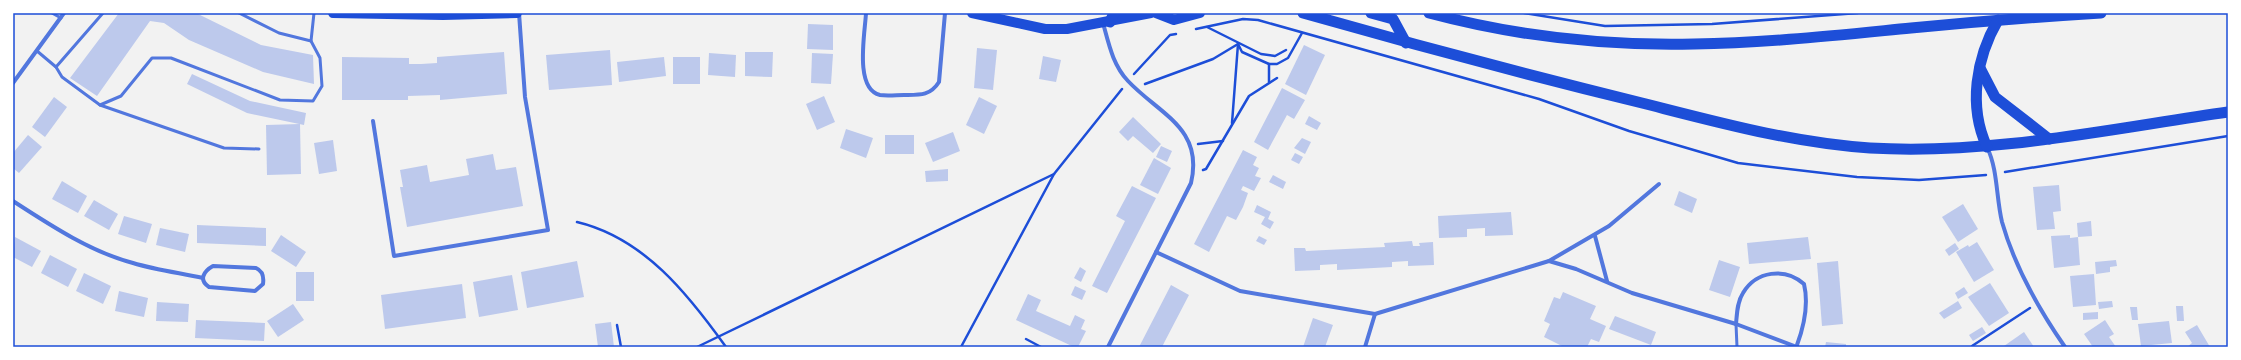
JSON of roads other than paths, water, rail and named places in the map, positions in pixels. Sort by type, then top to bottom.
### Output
[{"type":"highway","points":[[1303,13],[1406,43],[1763,133],[1868,148],[1928,149],[1987,147],[2228,112]]},
{"type":"highway","points":[[1371,13],[1393,19],[1406,43]]},
{"type":"highway","points":[[1429,13],[1473,25],[1537,35],[1618,42],[1694,44],[1795,39],[1998,20],[2101,13]]},
{"type":"highway","points":[[1987,147],[1980,132],[1976,97],[1979,67],[1983,49],[1998,20]]},
{"type":"highway","points":[[1979,67],[1995,97],[2049,139]]},
{"type":"main road","points":[[333,13],[443,15],[518,13]]},
{"type":"main road","points":[[972,13],[1045,28],[1067,29],[1109,19],[1151,13]]},
{"type":"main road","points":[[1156,13],[1174,20],[1200,13]]},
{"type":"street","points":[[13,83],[64,13]]},
{"type":"street","points":[[373,121],[394,256],[548,230],[525,97],[518,13]]},
{"type":"street","points":[[866,13],[863,62],[865,81],[869,89],[879,95],[924,95],[933,91],[939,82],[945,13]]},
{"type":"street","points":[[1108,347],[1191,183],[1194,172],[1194,162],[1190,145],[1179,126],[1135,88],[1118,68],[1113,58],[1109,19]]},
{"type":"street","points":[[1987,147],[1993,160],[2002,220],[2012,251],[2037,304],[2065,347]]},
{"type":"street","points":[[1156,252],[1240,291],[1375,314],[1549,261],[1595,236],[1626,214],[1659,184]]},
{"type":"street","points":[[13,201],[84,243],[111,255],[133,263],[203,278]]},
{"type":"street","points":[[1595,236],[1607,281]]},
{"type":"street","points":[[1549,261],[1607,281],[1632,292],[1736,324],[1797,346],[1803,328],[1806,293],[1804,284],[1789,275],[1770,274],[1760,277],[1749,285],[1740,300],[1736,324]]},
{"type":"street","points":[[213,266],[256,268],[260,270],[264,279],[260,288],[255,291],[209,287],[205,285],[203,278],[205,271],[213,266]]},
{"type":"street","points":[[1365,347],[1375,314]]},
{"type":"lane","points":[[52,13],[61,18]]},
{"type":"lane","points":[[56,67],[104,13]]},
{"type":"lane","points":[[239,13],[279,33],[311,41]]},
{"type":"lane","points":[[100,105],[121,96],[152,58],[171,58],[280,100],[312,101],[322,86],[320,58],[311,41],[314,13]]},
{"type":"lane","points":[[37,51],[56,67],[62,77],[100,105],[224,148],[258,149]]},
{"type":"lane","points":[[1736,324],[1737,347]]}]
